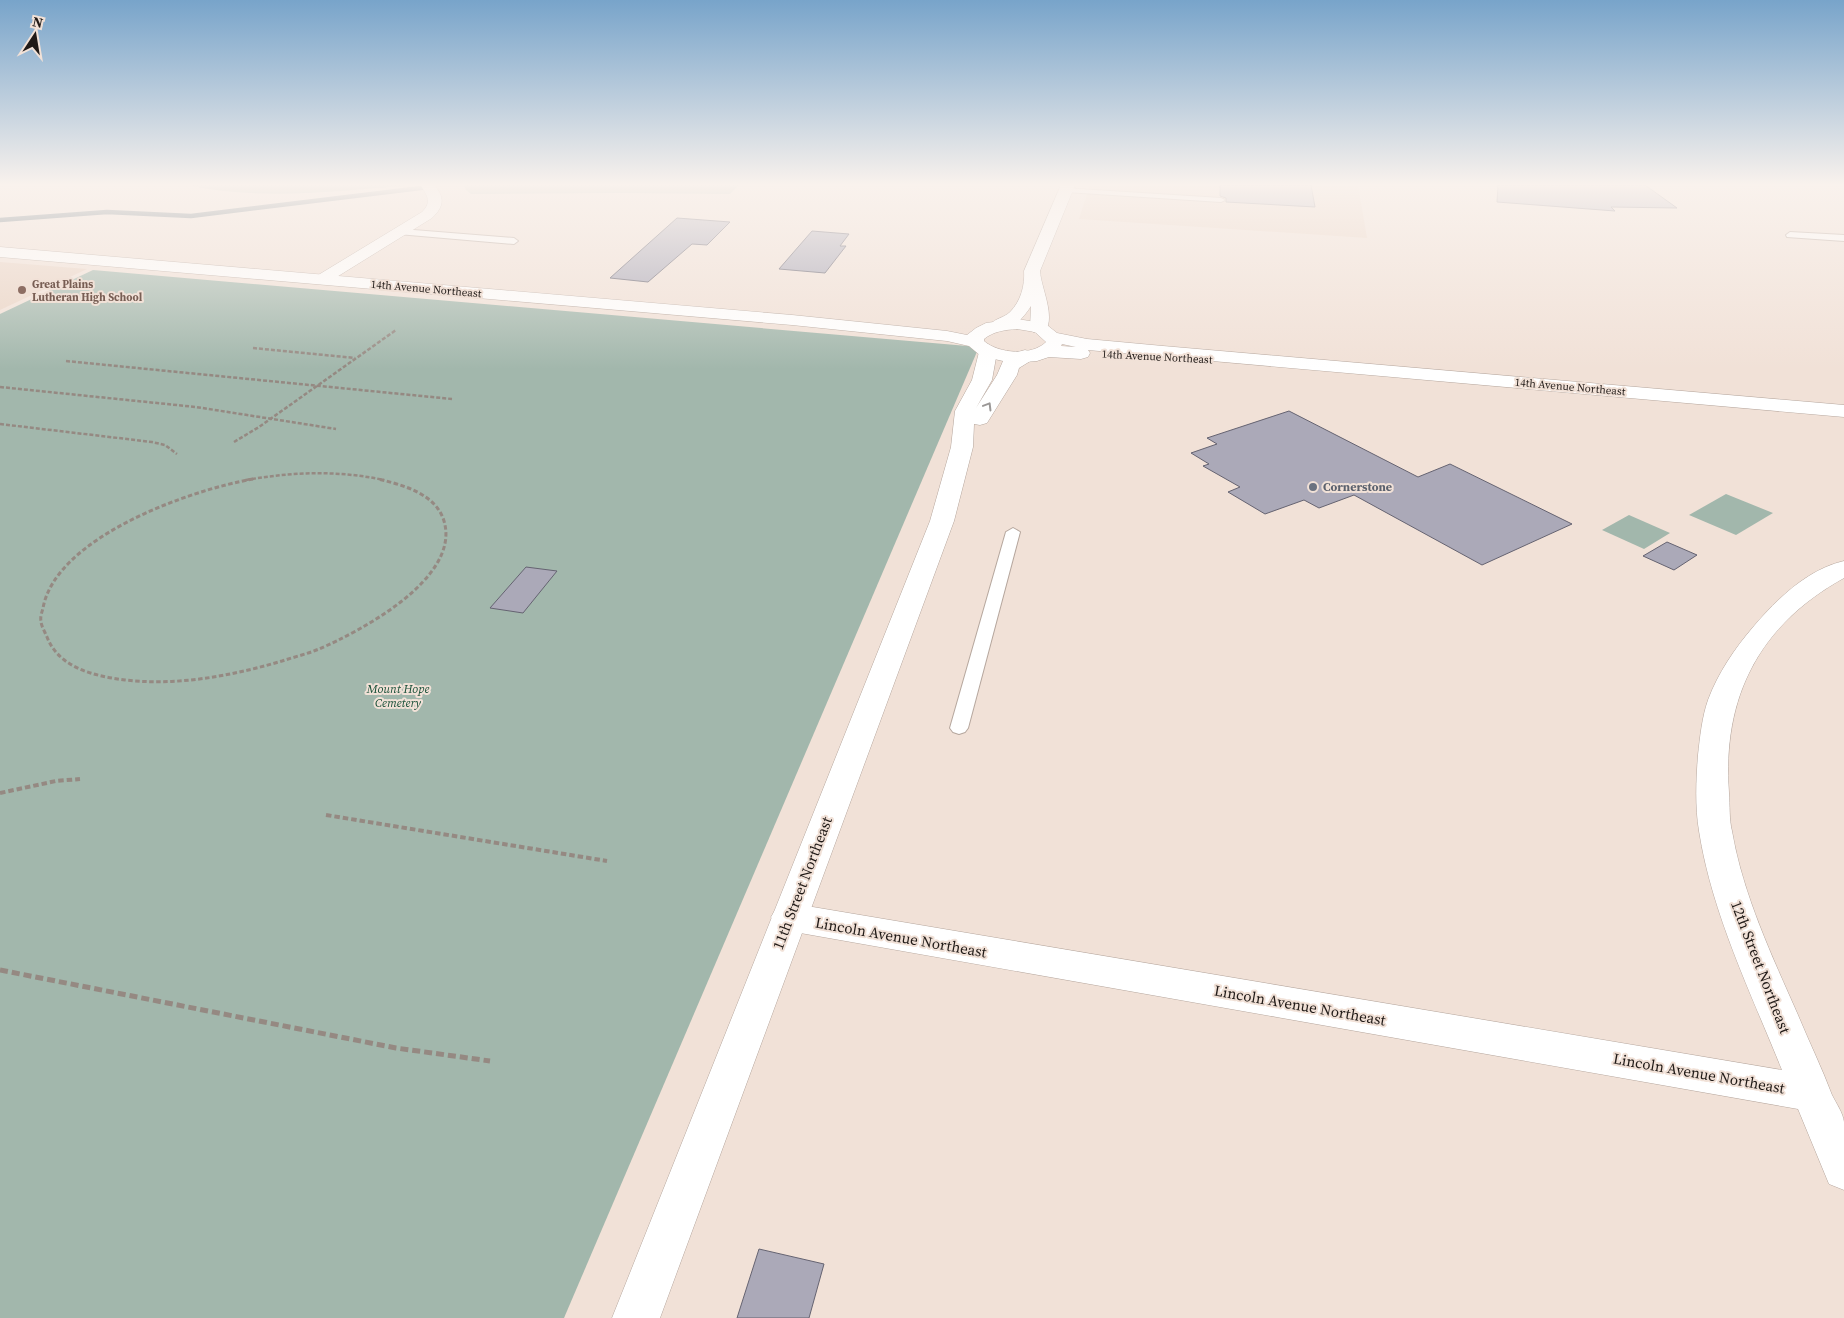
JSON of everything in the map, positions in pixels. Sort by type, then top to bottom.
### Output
[{"type":"street","points":[[321,280],[377,247]]},
{"type":"street","points":[[981,347],[975,337],[980,332],[1016,316],[1033,286],[1032,271],[1042,247]]},
{"type":"street","name":"14th Avenue Northeast","points":[[0,252],[792,320],[947,336],[999,355],[1025,356],[1046,339]]},
{"type":"street","points":[[1033,286],[1038,292],[1046,339]]},
{"type":"street","name":"14th Avenue Northeast","points":[[792,320],[994,326],[1020,325],[1046,339],[1297,364],[1844,411]]},
{"type":"street","name":"11th Street Northeast","points":[[636,1318],[942,521],[962,447],[965,411],[982,380],[981,347]]},
{"type":"street","name":"11th Street Northeast","points":[[962,447],[1007,375],[1010,365],[1025,356]]},
{"type":"street","name":"12th Street Northeast","points":[[1844,568],[1813,585],[1780,612],[1754,643],[1735,670],[1722,701],[1715,734],[1712,776],[1715,830],[1728,880],[1748,942],[1844,1170]]},
{"type":"street","name":"Lincoln Avenue Northeast","points":[[789,917],[1812,1093]]},
{"type":"lane","points":[[959,728],[1013,532]]},
{"type":"path","points":[[234,442],[271,419],[396,330]]},
{"type":"path","points":[[253,348],[356,358]]},
{"type":"path","points":[[66,362],[452,399]]},
{"type":"path","points":[[0,388],[196,407],[336,429]]},
{"type":"path","points":[[0,424],[152,442],[165,445],[177,454]]},
{"type":"path","points":[[313,472],[363,475],[400,485],[430,501],[441,511],[446,523],[448,542],[442,558],[430,574],[394,605],[359,628],[317,650],[241,673],[207,680],[146,682],[121,679],[79,669],[52,650],[44,637],[40,611],[47,591],[57,575],[70,561],[87,547],[126,523],[200,491],[285,474],[313,472]]},
{"type":"path","points":[[0,793],[56,781],[80,779]]},
{"type":"path","points":[[326,815],[606,860]]},
{"type":"path","points":[[0,970],[387,1046],[490,1061]]},
{"type":"shaded area","name":"Great Plains Lutheran High School","points":[[0,262],[87,269],[0,310]]},
{"type":"green space","name":"Mount Hope Cemetery","points":[[93,270],[979,347],[564,1318],[0,1318],[0,314]]},
{"type":"green space","points":[[1726,494],[1773,513],[1736,535],[1689,515]]},
{"type":"green space","points":[[1629,515],[1670,533],[1644,549],[1602,530]]},
{"type":"building","points":[[645,247],[689,247],[648,282],[610,278]]},
{"type":"building","points":[[799,247],[846,247],[825,273],[779,269]]},
{"type":"building","name":"Cornerstone","points":[[1289,411],[1418,477],[1450,464],[1572,524],[1482,565],[1354,495],[1319,508],[1304,500],[1265,514],[1228,492],[1240,487],[1203,466],[1209,464],[1191,453],[1217,444],[1207,438]]},
{"type":"building","points":[[1667,542],[1697,555],[1674,570],[1643,556]]},
{"type":"building","points":[[526,567],[557,571],[523,613],[490,608]]},
{"type":"building","points":[[759,1249],[824,1264],[809,1318],[737,1318]]},
{"type":"place","name":"Great Plains Lutheran High School","points":[[22,290]]},
{"type":"place","name":"Cornerstone","points":[[1313,487]]}]
